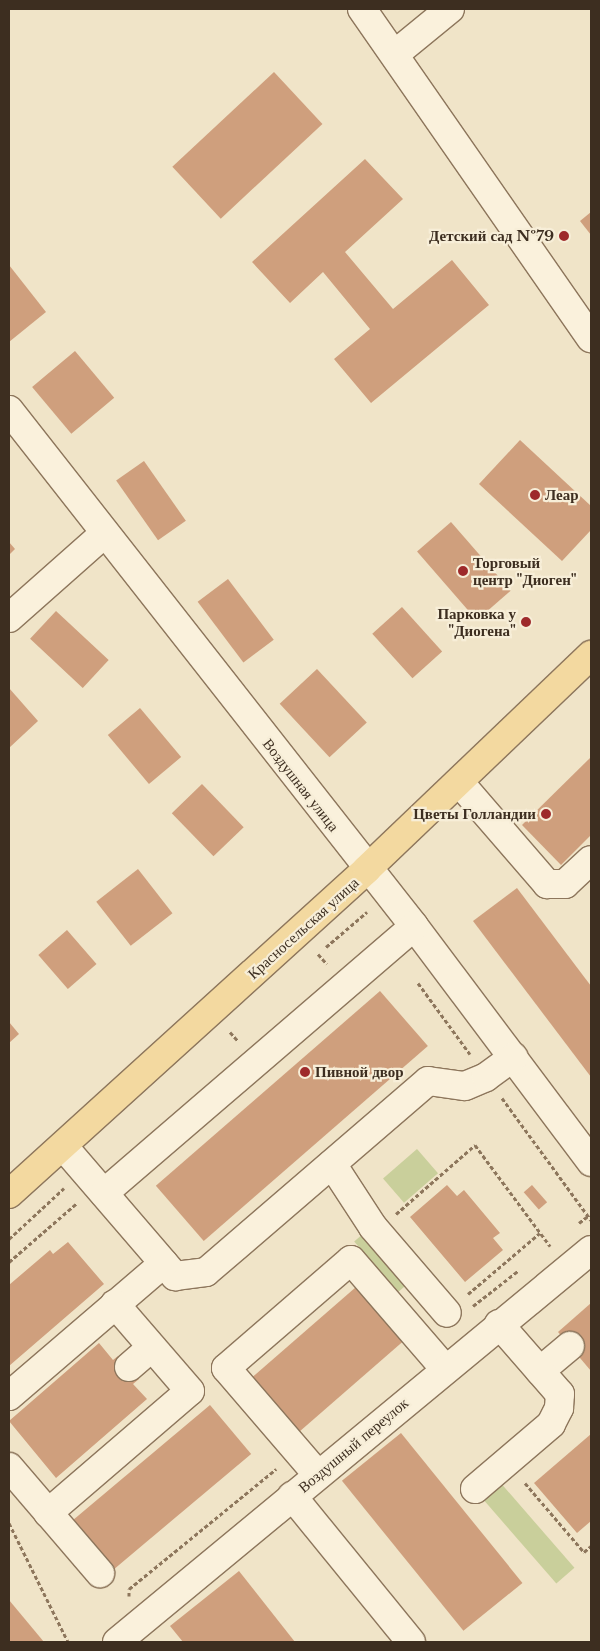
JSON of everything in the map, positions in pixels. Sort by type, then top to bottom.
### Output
[{"type":"main road","name":"Красносельская улица","points":[[9,1194],[367,869],[591,655]]},
{"type":"street","points":[[362,9],[591,338]]},
{"type":"street","points":[[395,54],[450,9]]},
{"type":"street","name":"Воздушная улица","points":[[9,410],[104,534],[367,869],[414,926],[591,1162]]},
{"type":"street","points":[[9,618],[104,534]]},
{"type":"street","points":[[458,782],[547,884],[565,884],[591,860]]},
{"type":"street","points":[[101,1190],[414,926]]},
{"type":"street","points":[[63,1146],[175,1276],[206,1272],[428,1081],[465,1086],[486,1077],[514,1057]]},
{"type":"street","points":[[332,1164],[376,1231],[458,1311]]},
{"type":"street","name":"Воздушный переулок","points":[[117,1642],[499,1324],[591,1250]]},
{"type":"street","points":[[318,1475],[226,1368],[351,1260],[445,1369]]},
{"type":"street","points":[[9,1396],[164,1263]]},
{"type":"street","points":[[48,1513],[190,1391],[116,1304]]},
{"type":"street","points":[[475,1489],[551,1424],[559,1408],[560,1394],[499,1324]]},
{"type":"street","points":[[540,1371],[570,1346]]},
{"type":"street","points":[[129,1367],[152,1347]]},
{"type":"street","points":[[9,1467],[100,1573]]},
{"type":"street","points":[[292,1496],[411,1642]]},
{"type":"path","points":[[376,1231],[475,1145],[550,1246]]},
{"type":"path","points":[[9,1262],[101,1190]]},
{"type":"path","points":[[573,1228],[588,1216]]},
{"type":"path","points":[[458,1311],[540,1233]]},
{"type":"path","points":[[543,1252],[558,1240]]},
{"type":"path","points":[[458,1311],[520,1269]]},
{"type":"path","points":[[507,1462],[584,1552],[591,1546]]},
{"type":"path","points":[[9,1523],[68,1642]]},
{"type":"green space","points":[[417,1149],[438,1173],[404,1203],[383,1179]]},
{"type":"green space","points":[[364,1233],[408,1284],[398,1292],[354,1242]]},
{"type":"green space","points":[[499,1481],[574,1568],[556,1584],[481,1497]]},
{"type":"building","points":[[274,72],[322,124],[221,219],[172,167]]},
{"type":"building","points":[[365,159],[403,199],[345,252],[393,309],[452,260],[489,305],[371,403],[334,359],[370,329],[323,272],[290,303],[252,262]]},
{"type":"building","points":[[591,212],[591,235],[580,221]]},
{"type":"building","points":[[9,265],[46,312],[9,342]]},
{"type":"building","points":[[75,351],[114,398],[71,434],[32,387]]},
{"type":"building","name":"Леар","points":[[520,440],[591,506],[591,530],[562,561],[479,484]]},
{"type":"building","points":[[144,461],[186,521],[158,540],[116,481]]},
{"type":"building","name":"Торговый центр \"Диоген\"","points":[[451,522],[511,591],[477,620],[417,552]]},
{"type":"building","points":[[9,542],[15,549],[9,555]]},
{"type":"building","points":[[228,579],[274,640],[243,663],[198,602]]},
{"type":"building","points":[[402,607],[442,652],[412,678],[372,634]]},
{"type":"building","points":[[56,611],[109,660],[83,688],[30,639]]},
{"type":"building","points":[[317,669],[367,722],[329,757],[280,704]]},
{"type":"building","points":[[9,688],[38,721],[9,748]]},
{"type":"building","points":[[140,708],[181,757],[149,784],[108,735]]},
{"type":"building","points":[[591,757],[591,835],[561,865],[522,825]]},
{"type":"building","points":[[202,784],[244,827],[213,856],[172,813]]},
{"type":"building","points":[[138,869],[172,913],[131,946],[96,902]]},
{"type":"building","points":[[517,888],[591,986],[591,1077],[473,921]]},
{"type":"building","points":[[67,930],[97,964],[68,989],[38,955]]},
{"type":"building","points":[[380,991],[428,1046],[204,1241],[156,1186]]},
{"type":"building","points":[[9,1022],[19,1034],[9,1043]]},
{"type":"building","points":[[447,1185],[457,1196],[464,1190],[500,1233],[493,1238],[503,1250],[465,1282],[410,1217]]},
{"type":"building","points":[[532,1185],[547,1202],[539,1210],[524,1192]]},
{"type":"building","points":[[68,1242],[104,1284],[9,1366],[9,1285],[50,1250],[53,1254]]},
{"type":"building","points":[[356,1287],[403,1341],[298,1433],[250,1379]]},
{"type":"building","points":[[591,1303],[591,1371],[558,1332]]},
{"type":"building","points":[[99,1343],[113,1360],[118,1356],[129,1367],[139,1379],[133,1384],[147,1399],[56,1478],[9,1421]]},
{"type":"building","points":[[210,1405],[251,1454],[111,1572],[70,1523]]},
{"type":"building","points":[[401,1433],[522,1583],[463,1631],[342,1481]]},
{"type":"building","points":[[591,1434],[591,1521],[577,1533],[534,1483]]},
{"type":"building","points":[[239,1571],[295,1642],[183,1642],[170,1626]]},
{"type":"building","points":[[9,1600],[44,1642],[9,1642]]},
{"type":"place","name":"Детский сад №79","points":[[564,236]]},
{"type":"place","name":"Леар","points":[[535,495]]},
{"type":"place","name":"Торговый центр \"Диоген\"","points":[[463,571]]},
{"type":"place","name":"Парковка у \"Диогена\"","points":[[526,622]]},
{"type":"place","name":"Цветы Голландии","points":[[546,814]]},
{"type":"place","name":"Пивной двор","points":[[305,1072]]}]
